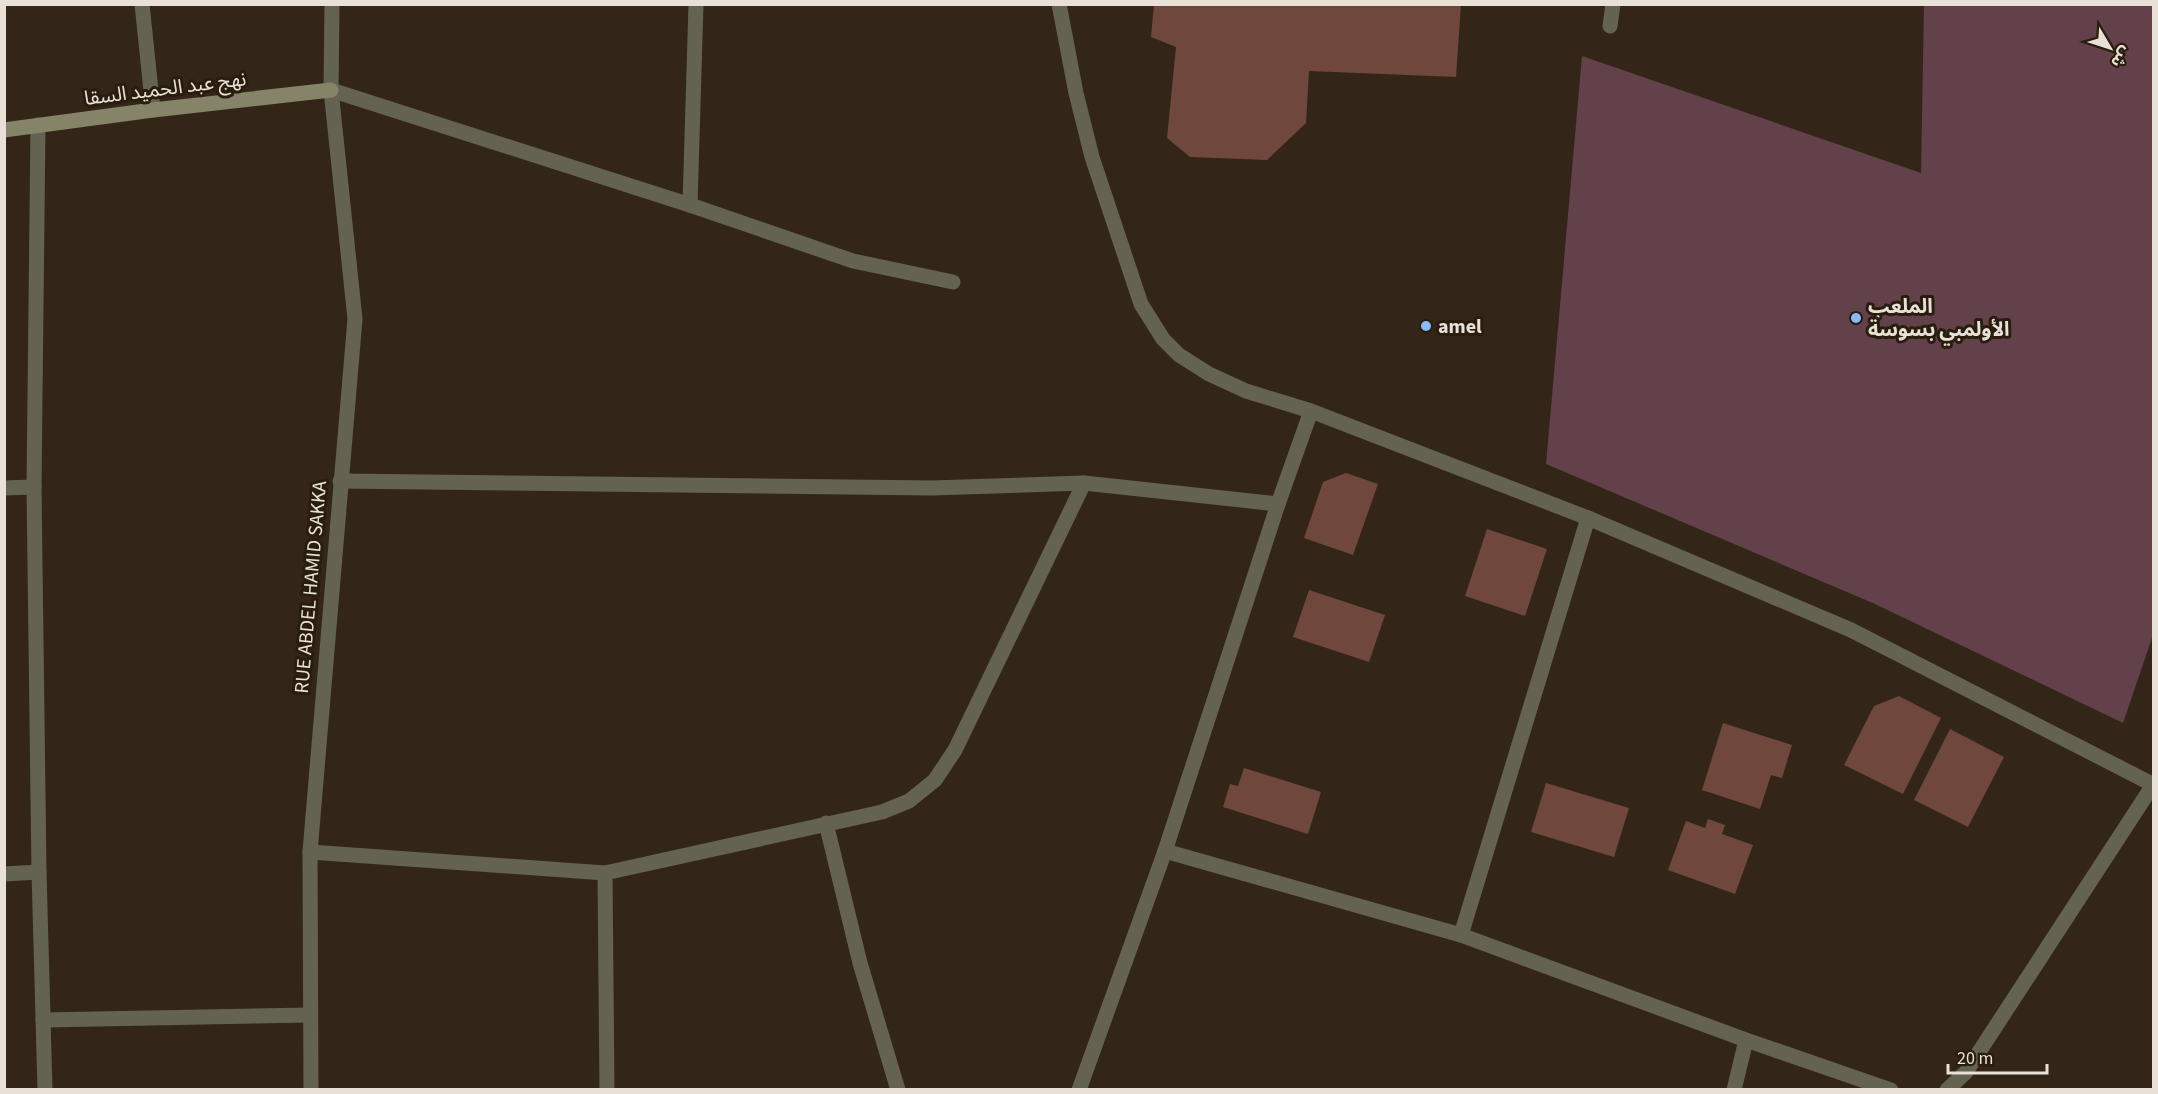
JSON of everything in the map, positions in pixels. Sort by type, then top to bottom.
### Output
[{"type":"street","points":[[142,4],[153,110]]},
{"type":"street","name":"RUE ABDEL HAMID SAKKA","points":[[311,1089],[310,852],[355,319],[331,90],[332,4]]},
{"type":"street","points":[[690,205],[696,4]]},
{"type":"street","points":[[1059,4],[1076,93],[1092,157],[1141,304],[1163,339],[1179,355],[1209,374],[1246,391],[1311,411],[1588,518],[1851,630],[2153,785],[1966,1072],[1947,1089]]},
{"type":"street","points":[[1610,26],[1613,4]]},
{"type":"street","points":[[331,90],[690,205],[853,261],[953,282]]},
{"type":"street","name":"نهج عبد الحميد السقا","points":[[4,130],[331,90]]},
{"type":"street","points":[[38,125],[34,487],[39,872],[45,1089]]},
{"type":"street","points":[[1079,1089],[1166,851],[1278,504],[1311,411]]},
{"type":"street","points":[[340,481],[932,488],[1084,483],[1278,504]]},
{"type":"street","points":[[310,852],[605,873],[882,812],[909,801],[935,780],[955,750],[1084,483]]},
{"type":"street","points":[[4,488],[34,487]]},
{"type":"street","points":[[1461,935],[1588,518]]},
{"type":"street","points":[[826,824],[860,963],[898,1089]]},
{"type":"street","points":[[1166,851],[1461,935],[1746,1040],[1891,1089]]},
{"type":"street","points":[[4,874],[39,872]]},
{"type":"street","points":[[605,873],[607,1089]]},
{"type":"street","points":[[43,1020],[309,1015]]},
{"type":"street","points":[[1734,1089],[1746,1040]]},
{"type":"shaded area","name":"الملعب الأولمبي بسوسة","points":[[1924,5],[2153,5],[2154,632],[2123,723],[1875,604],[1546,464],[1582,56],[1921,173]]},
{"type":"building","points":[[1154,4],[1461,4],[1456,77],[1309,71],[1306,123],[1267,160],[1190,157],[1167,138],[1176,47],[1151,37]]},
{"type":"building","points":[[1346,473],[1378,484],[1353,555],[1304,538],[1323,482]]},
{"type":"building","points":[[1487,529],[1547,549],[1525,616],[1465,596]]},
{"type":"building","points":[[1309,590],[1385,615],[1369,662],[1293,637]]},
{"type":"building","points":[[1899,696],[1941,718],[1903,794],[1844,765],[1874,706]]},
{"type":"building","points":[[1723,723],[1792,745],[1782,778],[1771,775],[1760,809],[1702,790]]},
{"type":"building","points":[[1950,729],[2004,757],[1968,827],[1914,800]]},
{"type":"building","points":[[1244,768],[1321,792],[1308,834],[1223,807],[1230,784],[1238,786]]},
{"type":"building","points":[[1546,783],[1629,808],[1614,857],[1531,832]]},
{"type":"building","points":[[1708,819],[1725,825],[1722,834],[1753,845],[1735,894],[1668,870],[1686,821],[1705,828]]},
{"type":"place","name":"الملعب الأولمبي بسوسة","points":[[1856,318]]},
{"type":"place","name":"amel","points":[[1426,326]]}]
